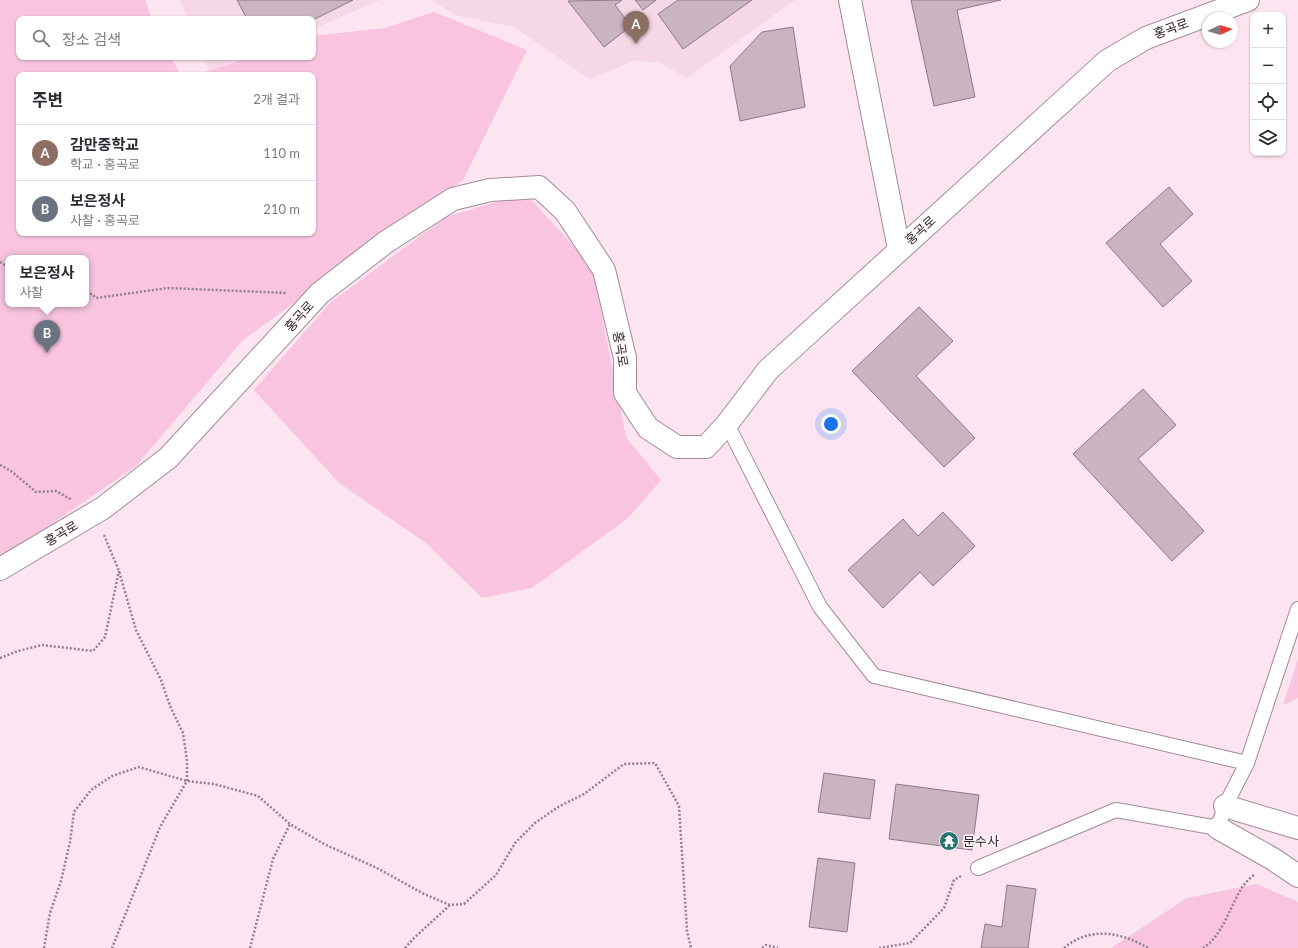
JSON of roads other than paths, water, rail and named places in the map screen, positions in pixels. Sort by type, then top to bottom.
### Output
[{"type":"street","points":[[850,0],[899,250]]},
{"type":"street","name":"홍곡로","points":[[0,569],[103,508],[168,458],[320,293],[386,242],[453,199],[490,190],[539,187],[564,211],[604,270],[625,358],[625,393],[648,428],[677,447],[706,447],[727,424],[768,370],[1108,61],[1146,38],[1248,0]]},
{"type":"street","points":[[1225,806],[1298,828]]},
{"type":"street","points":[[1218,828],[1271,858],[1298,876]]},
{"type":"lane","points":[[727,424],[820,607],[874,676],[1247,763]]},
{"type":"lane","points":[[978,868],[1116,810],[1218,828],[1225,806],[1247,763],[1298,609]]},
{"type":"place","name":"감만중학교","points":[[636,44]]},
{"type":"place","name":"보은정사","points":[[47,353]]},
{"type":"place","name":"문수사","points":[[949,841]]}]
